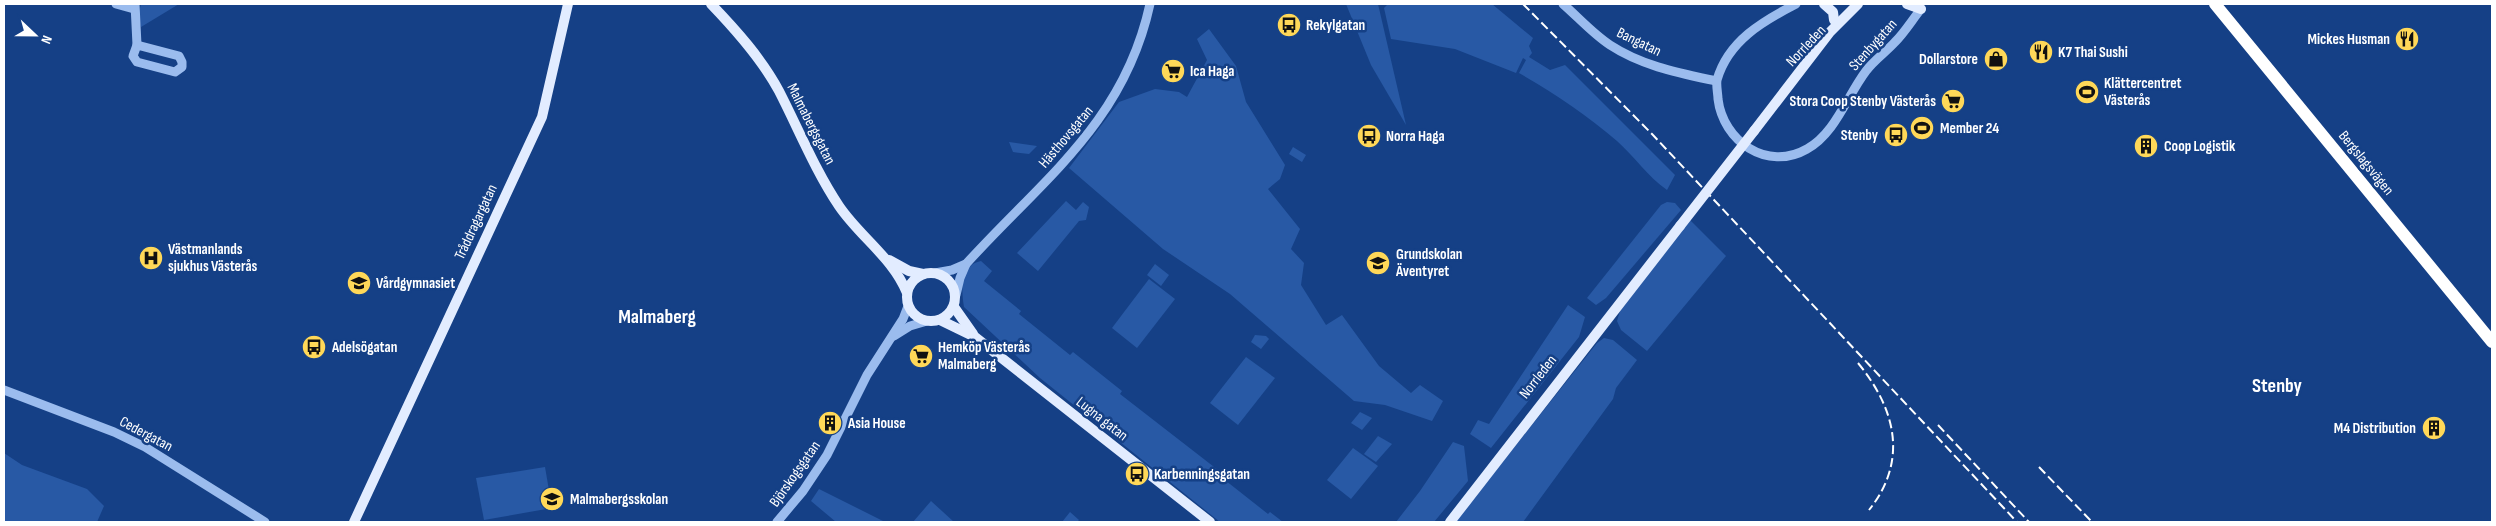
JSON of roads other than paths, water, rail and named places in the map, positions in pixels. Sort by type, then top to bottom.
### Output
[{"type":"highway","name":"Bergslagsvägen","points":[[2215,4],[2492,342]]},
{"type":"main road","name":"Tråddragargatan","points":[[354,522],[366,500],[493,219],[542,117],[568,4]]},
{"type":"main road","name":"Malmabergsgatan","points":[[711,4],[740,34],[778,90],[815,167],[840,207],[900,277],[907,293]]},
{"type":"main road","points":[[1824,4],[1833,12],[1834,20]]},
{"type":"main road","name":"Norrleden","points":[[1450,522],[1830,32],[1858,4]]},
{"type":"main road","name":"Norrleden","points":[[1788,86],[1866,4]]},
{"type":"main road","points":[[1907,4],[1919,6]]},
{"type":"main road","name":"Norrleden","points":[[1442,522],[1611,307],[1654,254],[1659,253]]},
{"type":"main road","name":"Malmabergsgatan","points":[[884,257],[909,271],[923,274]]},
{"type":"main road","points":[[936,273],[951,283],[956,295],[954,308],[940,320],[927,321],[916,316],[908,306],[907,293],[912,282],[923,274],[936,273]]},
{"type":"main road","name":"Lugna gatan","points":[[954,308],[975,337]]},
{"type":"main road","name":"Lugna gatan","points":[[940,320],[975,337],[1210,522]]},
{"type":"main road","name":"Tråddragargatan","points":[[358,522],[366,500]]},
{"type":"street","points":[[116,4],[135,6],[137,45],[133,56],[137,62],[175,72],[182,66],[179,56],[137,45]]},
{"type":"street","name":"Hästhovsgatan","points":[[956,295],[966,264],[1064,163],[1100,118],[1132,64],[1150,4]]},
{"type":"street","name":"Bangatan","points":[[1562,4],[1608,44],[1624,54],[1669,71],[1716,82]]},
{"type":"street","points":[[1716,82],[1727,59],[1742,38],[1763,21],[1796,4]]},
{"type":"street","name":"Stenbygatan","points":[[1716,82],[1720,112],[1730,132],[1748,148],[1767,156],[1779,157],[1807,149],[1826,132],[1867,70],[1896,42],[1919,6]]},
{"type":"street","points":[[1830,32],[1834,20]]},
{"type":"street","name":"Hästhovsgatan","points":[[936,273],[952,270],[966,264]]},
{"type":"street","name":"Björskogsgatan","points":[[777,522],[803,491],[827,455],[867,375],[894,336],[908,306]]},
{"type":"street","name":"Björskogsgatan","points":[[894,336],[910,326],[927,321]]},
{"type":"street","name":"Cedergatan","points":[[4,390],[114,432],[145,447],[265,522]]},
{"type":"railway","points":[[1523,4],[1652,134],[2017,522]]},
{"type":"railway","points":[[1858,363],[1871,380],[1881,398],[1888,416],[1892,435],[1893,453],[1889,472],[1882,491],[1869,510]]},
{"type":"railway","points":[[1938,425],[2029,522]]},
{"type":"railway","points":[[2039,467],[2092,522]]},
{"type":"place","name":"Rekylgatan","points":[[1289,25]]},
{"type":"place","name":"Mickes Husman","points":[[2407,39]]},
{"type":"place","name":"K7 Thai Sushi","points":[[2041,52]]},
{"type":"place","name":"Dollarstore","points":[[1996,59]]},
{"type":"place","name":"Ica Haga","points":[[1173,71]]},
{"type":"place","name":"Klättercentret Västerås","points":[[2087,92]]},
{"type":"place","name":"Stora Coop Stenby Västerås","points":[[1953,101]]},
{"type":"place","name":"Member 24","points":[[1922,128]]},
{"type":"place","name":"Stenby","points":[[1896,135]]},
{"type":"place","name":"Norra Haga","points":[[1369,136]]},
{"type":"place","name":"Coop Logistik","points":[[2146,146]]},
{"type":"place","name":"Västmanlands sjukhus Västerås","points":[[151,258]]},
{"type":"place","name":"Grundskolan Äventyret","points":[[1378,263]]},
{"type":"place","name":"Vårdgymnasiet","points":[[359,283]]},
{"type":"place","name":"Adelsögatan","points":[[314,347]]},
{"type":"place","name":"Hemköp Västerås Malmaberg","points":[[921,356]]},
{"type":"place","name":"Asia House","points":[[830,423]]},
{"type":"place","name":"M4 Distribution","points":[[2434,428]]},
{"type":"place","name":"Karbenningsgatan","points":[[1137,474]]},
{"type":"place","name":"Malmabergsskolan","points":[[552,499]]},
{"type":"district","name":"Malmaberg","points":[[657,317]]},
{"type":"district","name":"Stenby","points":[[2277,386]]}]
